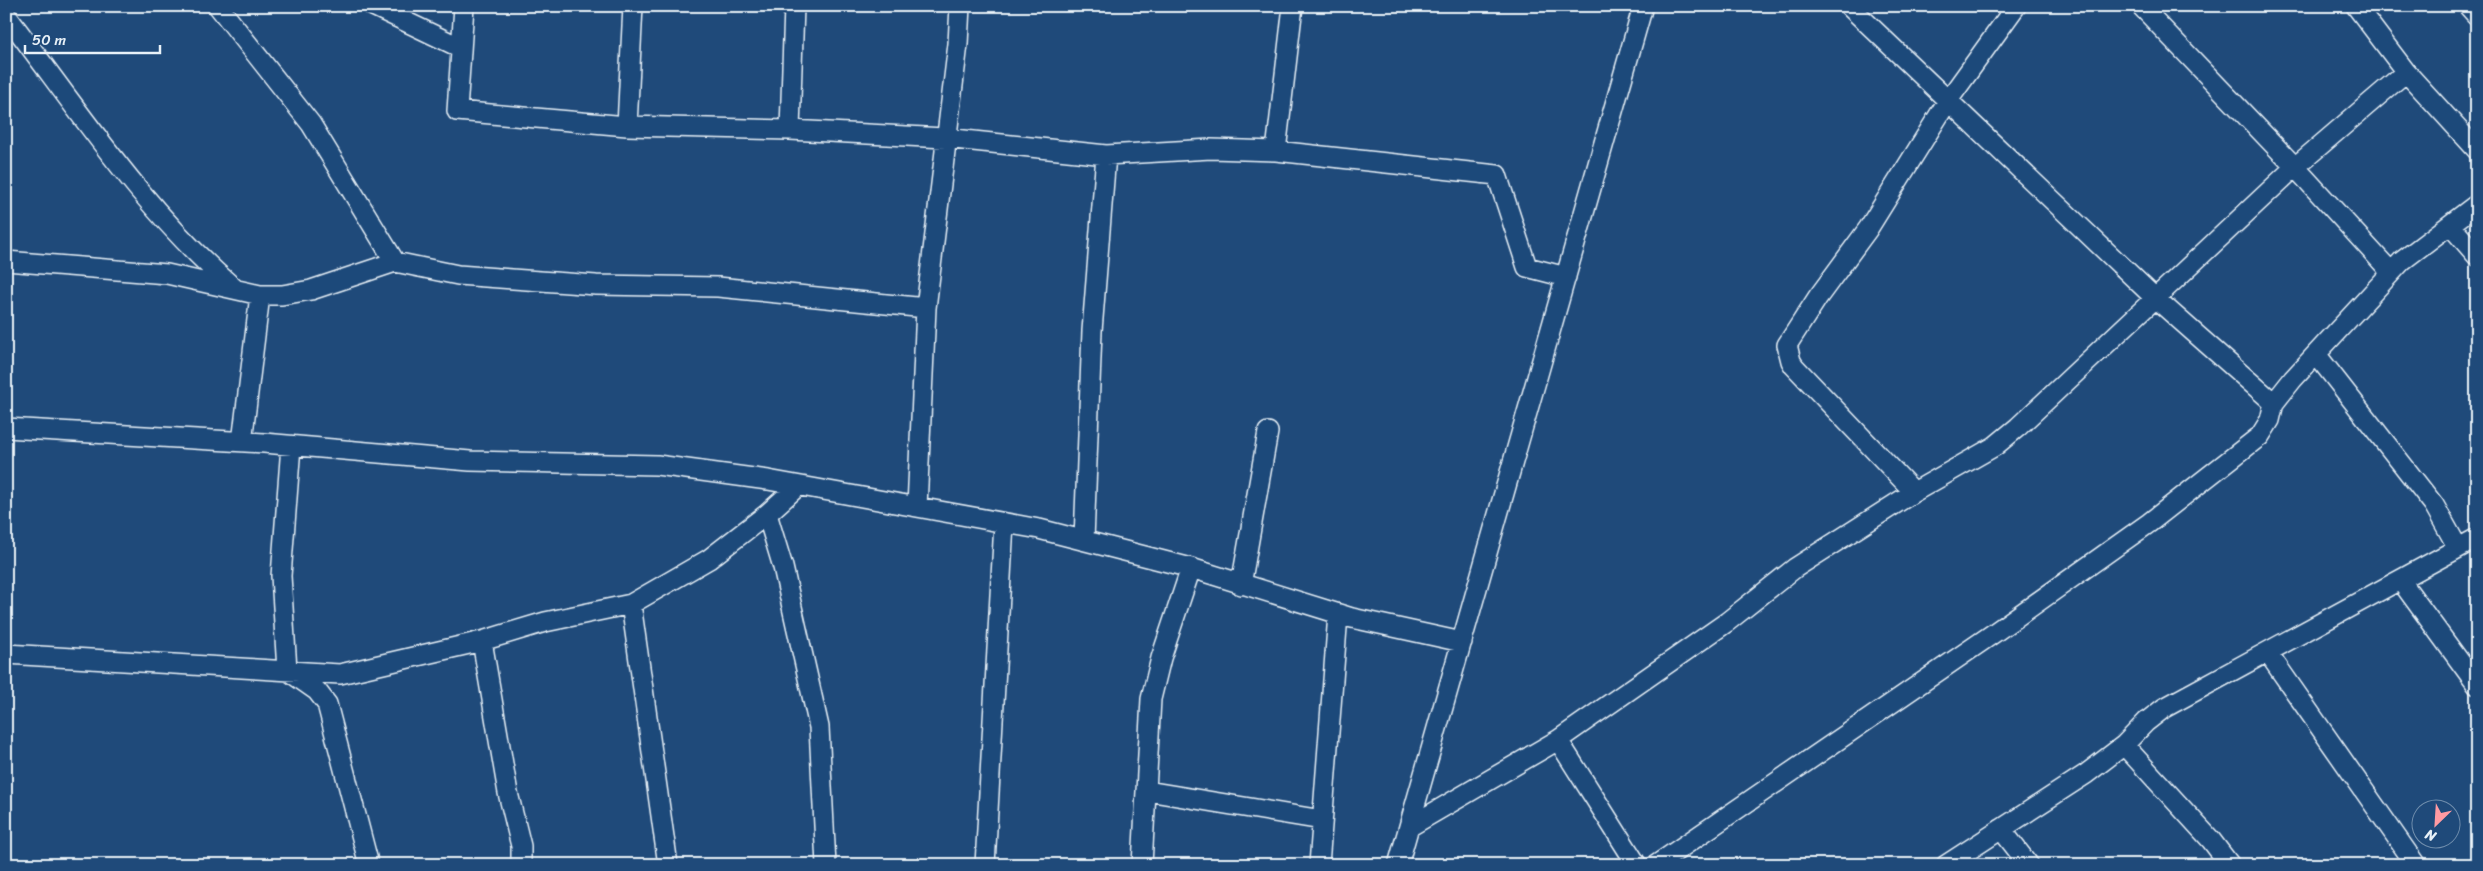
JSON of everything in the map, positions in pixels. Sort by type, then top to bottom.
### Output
[{"type":"street","points":[[218,6],[311,124],[395,262]]},
{"type":"street","points":[[373,6],[461,48]]},
{"type":"street","points":[[464,6],[457,110],[627,126],[790,130],[946,138],[1106,155],[1211,149],[1276,151],[1497,175],[1527,268],[1566,277]]},
{"type":"street","points":[[627,126],[633,6]]},
{"type":"street","points":[[790,130],[794,6]]},
{"type":"street","points":[[917,507],[926,308],[958,44],[960,6]]},
{"type":"street","points":[[1276,151],[1293,6]]},
{"type":"street","points":[[1398,865],[1643,6]]},
{"type":"street","points":[[1849,6],[1949,99],[2155,298],[2274,403]]},
{"type":"street","points":[[1914,492],[1794,366],[1791,361],[1788,345],[1818,296],[1868,229],[1949,99],[2016,6]]},
{"type":"street","points":[[2141,6],[2295,167],[2391,272]]},
{"type":"street","points":[[2356,6],[2406,72],[2477,150]]},
{"type":"street","points":[[2468,6],[2477,16]]},
{"type":"street","points":[[6,15],[148,201],[202,261],[237,290]]},
{"type":"street","points":[[1409,827],[1558,740],[1727,622],[1795,568],[1914,492],[1995,446],[2295,167],[2406,72]]},
{"type":"street","points":[[1084,540],[1092,331],[1106,155]]},
{"type":"street","points":[[1656,865],[1994,633],[2149,523],[2260,436],[2270,420],[2274,403],[2293,379],[2391,272],[2402,261],[2477,204]]},
{"type":"street","points":[[2450,225],[2477,256]]},
{"type":"street","points":[[6,261],[168,274],[260,295],[282,295],[311,290],[395,262],[458,275],[596,285],[718,287],[926,308]]},
{"type":"street","points":[[242,442],[260,295]]},
{"type":"street","points":[[2316,354],[2434,505],[2458,548]]},
{"type":"street","points":[[6,428],[242,442],[470,461],[657,465],[798,486],[1004,523],[1084,540],[1191,568],[1338,614],[1462,642]]},
{"type":"street","points":[[1241,585],[1268,432]]},
{"type":"street","points":[[287,670],[281,576],[291,446]]},
{"type":"street","points":[[6,654],[340,674],[482,641],[546,622],[631,604],[709,559],[767,514],[798,486]]},
{"type":"street","points":[[767,514],[783,567],[819,727],[826,865]]},
{"type":"street","points":[[985,865],[1004,523]]},
{"type":"street","points":[[1946,865],[2086,774],[2124,745],[2146,722],[2164,708],[2477,538]]},
{"type":"street","points":[[1142,865],[1151,699],[1161,658],[1191,568]]},
{"type":"street","points":[[2401,580],[2477,685]]},
{"type":"street","points":[[631,604],[668,865]]},
{"type":"street","points":[[1319,865],[1338,614]]},
{"type":"street","points":[[482,641],[508,793],[521,846],[521,865]]},
{"type":"street","points":[[2268,653],[2416,865]]},
{"type":"street","points":[[287,670],[317,691],[327,704],[369,865]]},
{"type":"street","points":[[1558,740],[1637,865]]},
{"type":"street","points":[[2124,745],[2211,840],[2230,865]]},
{"type":"street","points":[[1147,791],[1322,820]]},
{"type":"street","points":[[2001,829],[2029,865]]}]
